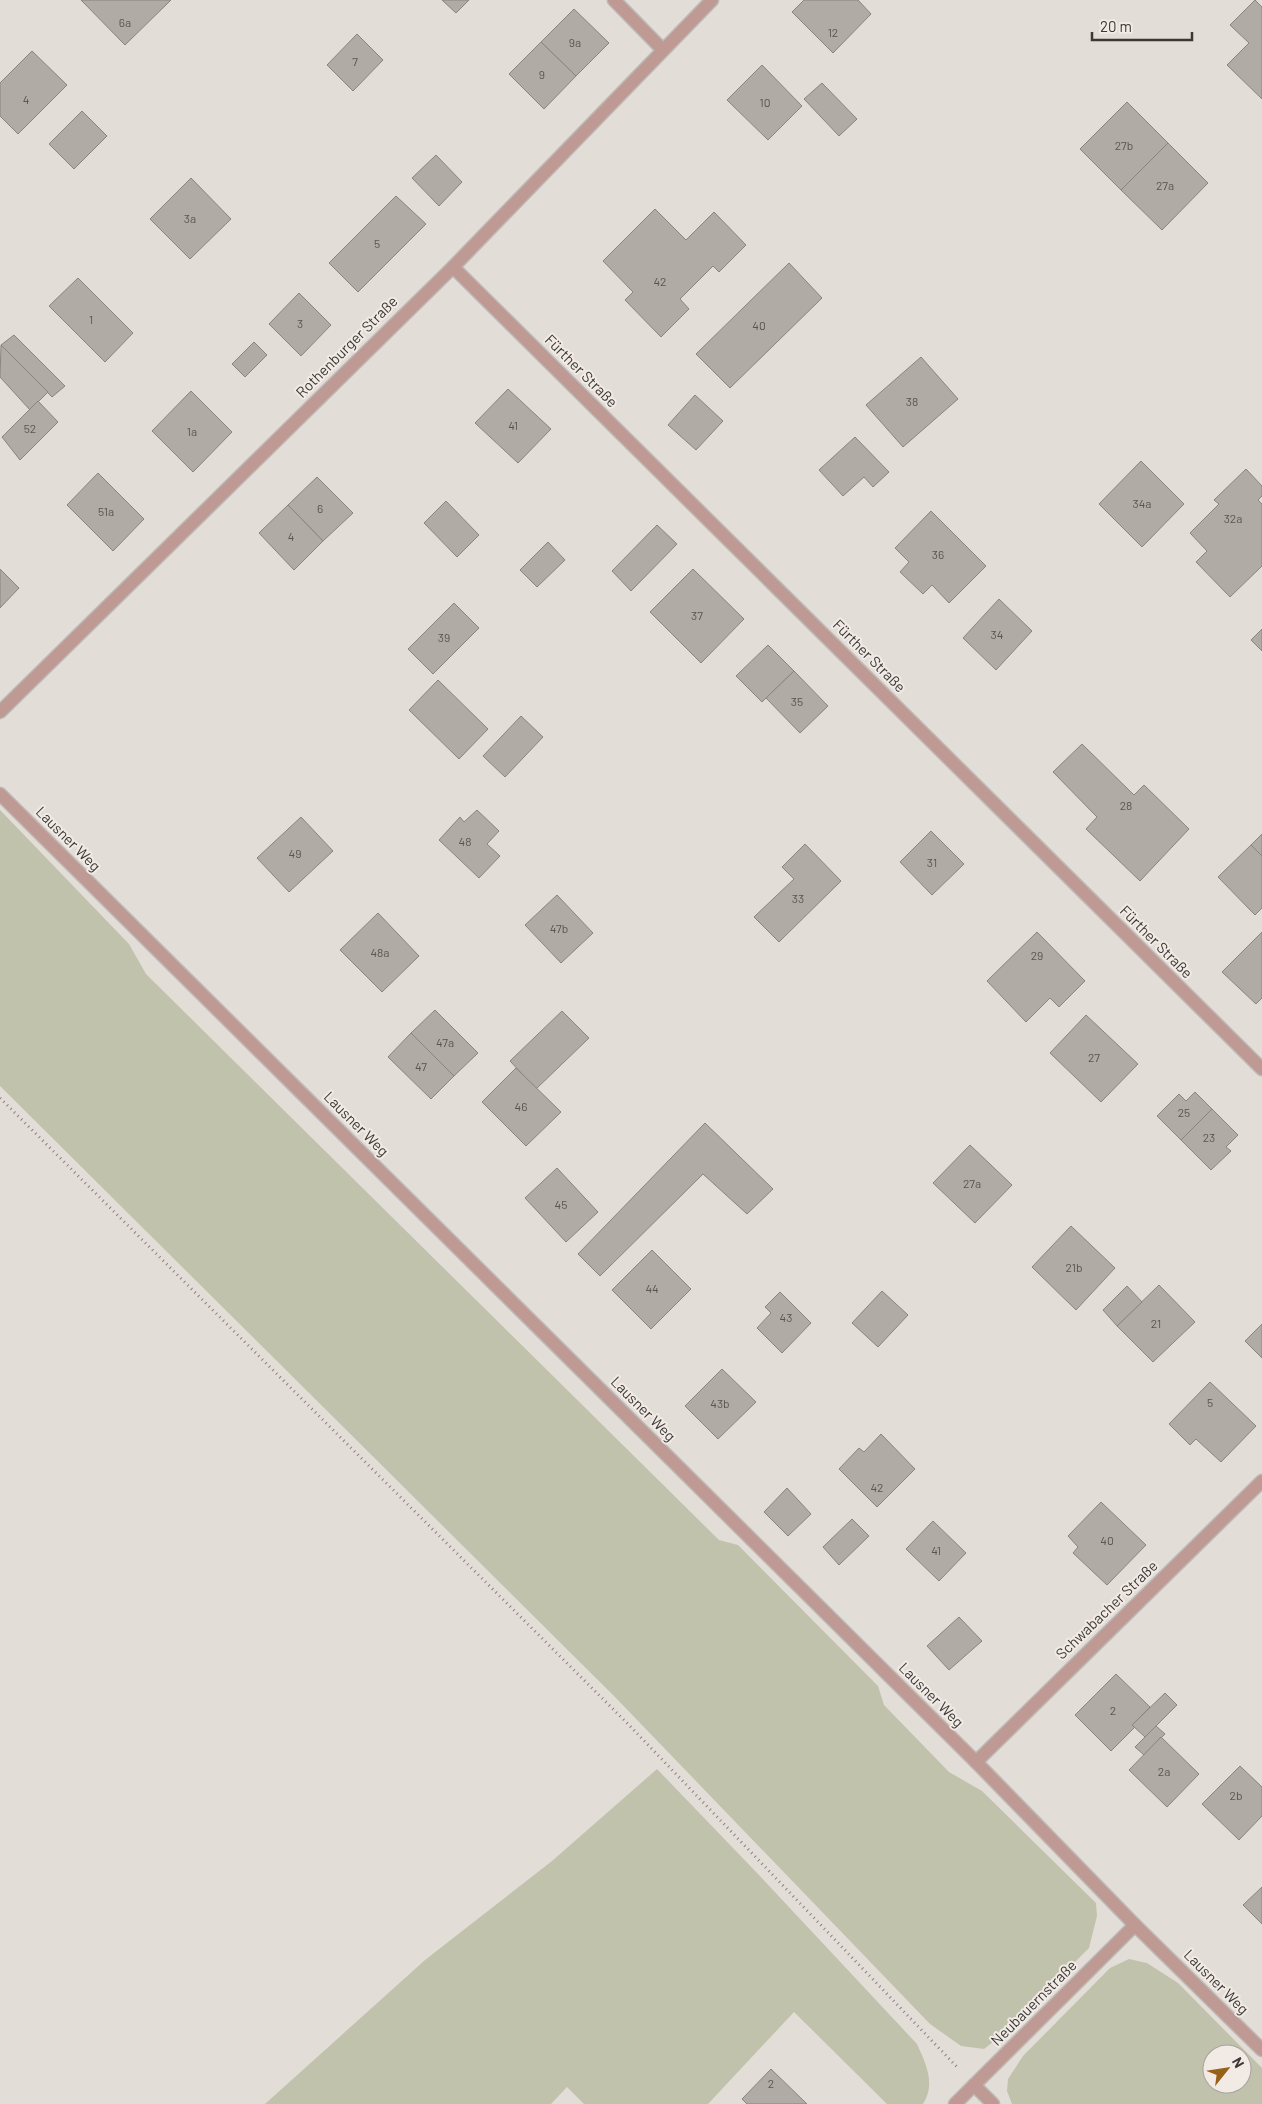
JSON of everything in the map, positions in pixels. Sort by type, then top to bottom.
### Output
[{"type":"street","points":[[614,0],[662,49]]},
{"type":"street","name":"Rothenburger Straße","points":[[0,712],[452,267],[662,49],[712,0]]},
{"type":"street","name":"Fürther Straße","points":[[452,267],[1262,1069]]},
{"type":"street","name":"Lausner Weg","points":[[0,794],[976,1762],[1135,1925],[1262,2050]]},
{"type":"street","name":"Schwabacher Straße","points":[[976,1762],[1262,1481]]},
{"type":"street","name":"Neubauernstraße","points":[[954,2104],[1135,1925]]},
{"type":"street","points":[[974,2085],[993,2104]]},
{"type":"path","points":[[0,1098],[628,1724],[974,2085]]},
{"type":"green space","points":[[0,810],[129,944],[146,974],[719,1540],[738,1545],[878,1686],[884,1705],[949,1772],[982,1791],[1096,1903],[1097,1916],[1089,1948],[1003,2034],[984,2049],[961,2046],[930,2024],[614,1696],[0,1086]]},
{"type":"green space","points":[[657,1769],[917,2044],[926,2066],[929,2082],[929,2089],[923,2104],[887,2104],[794,2012],[708,2104],[584,2104],[567,2087],[551,2104],[265,2104],[425,1960],[552,1861]]},
{"type":"green space","points":[[1129,1959],[1147,1963],[1178,1983],[1238,2044],[1202,2044],[1202,2094],[1252,2094],[1252,2058],[1262,2068],[1262,2104],[1012,2104],[1007,2091],[1008,2079],[1023,2056],[1110,1968]]},
{"type":"building","points":[[81,0],[171,0],[125,45]]},
{"type":"building","points":[[442,0],[469,0],[456,13]]},
{"type":"building","points":[[804,0],[858,0],[871,14],[833,53],[792,12]]},
{"type":"building","points":[[1255,0],[1262,7],[1262,99],[1227,65],[1249,43],[1230,25]]},
{"type":"building","points":[[574,9],[609,43],[576,76],[541,42]]},
{"type":"building","points":[[357,34],[383,60],[353,91],[327,65]]},
{"type":"building","points":[[541,42],[576,76],[544,109],[509,74]]},
{"type":"building","points":[[32,51],[67,85],[18,134],[0,116],[0,83]]},
{"type":"building","points":[[762,65],[802,106],[768,140],[727,100]]},
{"type":"building","points":[[822,83],[857,119],[839,136],[804,99]]},
{"type":"building","points":[[1127,102],[1168,143],[1121,190],[1080,149]]},
{"type":"building","points":[[82,111],[107,136],[74,169],[49,144]]},
{"type":"building","points":[[1168,143],[1208,183],[1162,230],[1121,190]]},
{"type":"building","points":[[436,155],[462,182],[439,206],[412,178]]},
{"type":"building","points":[[191,178],[231,219],[190,259],[150,219]]},
{"type":"building","points":[[396,196],[426,224],[358,292],[329,263]]},
{"type":"building","points":[[655,209],[686,240],[714,212],[746,245],[719,272],[713,266],[680,299],[689,309],[661,337],[625,300],[633,292],[603,261]]},
{"type":"building","points":[[789,263],[822,298],[730,388],[696,354]]},
{"type":"building","points":[[78,278],[133,333],[105,362],[49,306]]},
{"type":"building","points":[[299,293],[331,325],[301,356],[269,324]]},
{"type":"building","points":[[14,335],[65,386],[52,397],[1,345]]},
{"type":"building","points":[[254,342],[267,355],[245,377],[232,364]]},
{"type":"building","points":[[1,345],[48,392],[30,410],[0,377]]},
{"type":"building","points":[[921,357],[958,399],[903,447],[866,405]]},
{"type":"building","points":[[508,389],[551,429],[518,463],[475,423]]},
{"type":"building","points":[[191,391],[232,432],[193,472],[152,431]]},
{"type":"building","points":[[695,395],[723,421],[696,450],[668,425]]},
{"type":"building","points":[[38,401],[58,422],[20,460],[2,437]]},
{"type":"building","points":[[855,437],[889,472],[873,487],[864,477],[843,496],[819,470]]},
{"type":"building","points":[[1141,461],[1184,504],[1142,547],[1099,504]]},
{"type":"building","points":[[1246,469],[1262,486],[1262,496],[1258,500],[1262,504],[1262,566],[1230,597],[1196,562],[1207,551],[1190,533],[1219,504],[1214,500]]},
{"type":"building","points":[[98,473],[144,519],[113,551],[67,505]]},
{"type":"building","points":[[317,477],[353,513],[323,541],[288,505]]},
{"type":"building","points":[[446,501],[479,535],[457,557],[424,523]]},
{"type":"building","points":[[288,505],[323,541],[294,570],[259,533]]},
{"type":"building","points":[[931,511],[986,566],[949,603],[932,585],[923,594],[900,572],[909,562],[895,548]]},
{"type":"building","points":[[657,525],[677,544],[631,591],[612,571]]},
{"type":"building","points":[[548,542],[565,560],[537,587],[520,570]]},
{"type":"building","points":[[0,569],[19,588],[0,608]]},
{"type":"building","points":[[693,569],[744,619],[701,663],[650,612]]},
{"type":"building","points":[[999,599],[1032,631],[996,670],[963,638]]},
{"type":"building","points":[[454,603],[479,628],[433,674],[408,649]]},
{"type":"building","points":[[1262,629],[1262,651],[1251,640]]},
{"type":"building","points":[[768,645],[794,671],[762,702],[736,676]]},
{"type":"building","points":[[794,671],[828,706],[800,733],[766,698]]},
{"type":"building","points":[[438,680],[488,729],[459,759],[409,710]]},
{"type":"building","points":[[521,716],[543,737],[505,777],[483,756]]},
{"type":"building","points":[[1082,744],[1134,795],[1144,785],[1189,829],[1140,881],[1086,829],[1097,817],[1053,772]]},
{"type":"building","points":[[477,810],[499,831],[487,844],[500,856],[479,878],[439,840],[460,817],[464,822]]},
{"type":"building","points":[[301,817],[333,851],[289,892],[257,858]]},
{"type":"building","points":[[931,831],[964,864],[932,895],[900,862]]},
{"type":"building","points":[[1262,834],[1262,856],[1251,845]]},
{"type":"building","points":[[805,844],[841,881],[779,942],[754,917],[794,879],[782,867]]},
{"type":"building","points":[[1251,845],[1262,856],[1262,908],[1255,915],[1218,877]]},
{"type":"building","points":[[557,895],[593,933],[561,963],[525,925]]},
{"type":"building","points":[[378,913],[419,956],[382,992],[340,950]]},
{"type":"building","points":[[1037,932],[1085,981],[1059,1007],[1050,998],[1026,1022],[987,981]]},
{"type":"building","points":[[1262,932],[1262,998],[1256,1004],[1222,972]]},
{"type":"building","points":[[435,1010],[478,1053],[454,1076],[411,1033]]},
{"type":"building","points":[[562,1011],[589,1038],[536,1089],[510,1061]]},
{"type":"building","points":[[1086,1015],[1138,1064],[1101,1102],[1050,1053]]},
{"type":"building","points":[[411,1033],[454,1076],[431,1099],[388,1057]]},
{"type":"building","points":[[516,1068],[561,1112],[526,1146],[482,1102]]},
{"type":"building","points":[[1195,1092],[1212,1109],[1181,1140],[1157,1116],[1179,1094],[1186,1101]]},
{"type":"building","points":[[1212,1109],[1238,1135],[1226,1147],[1231,1151],[1211,1170],[1181,1140]]},
{"type":"building","points":[[705,1123],[773,1189],[747,1214],[703,1174],[600,1276],[578,1254]]},
{"type":"building","points":[[970,1145],[1012,1185],[975,1223],[933,1183]]},
{"type":"building","points":[[557,1168],[598,1212],[566,1242],[525,1198]]},
{"type":"building","points":[[1071,1226],[1115,1268],[1076,1310],[1032,1267]]},
{"type":"building","points":[[652,1250],[691,1289],[651,1329],[612,1290]]},
{"type":"building","points":[[1159,1285],[1195,1322],[1153,1362],[1117,1326]]},
{"type":"building","points":[[1127,1286],[1142,1302],[1117,1326],[1103,1310]]},
{"type":"building","points":[[882,1291],[908,1315],[878,1347],[852,1323]]},
{"type":"building","points":[[780,1292],[811,1323],[782,1353],[757,1328],[771,1313],[765,1307]]},
{"type":"building","points":[[1262,1324],[1262,1358],[1245,1341]]},
{"type":"building","points":[[722,1369],[756,1402],[718,1439],[685,1406]]},
{"type":"building","points":[[1210,1382],[1256,1426],[1221,1462],[1196,1439],[1190,1445],[1169,1424]]},
{"type":"building","points":[[881,1434],[915,1469],[877,1507],[839,1469],[859,1448],[864,1452]]},
{"type":"building","points":[[787,1488],[811,1514],[788,1536],[764,1512]]},
{"type":"building","points":[[1101,1502],[1146,1545],[1107,1585],[1073,1553],[1078,1547],[1068,1536]]},
{"type":"building","points":[[852,1519],[869,1536],[839,1565],[823,1547]]},
{"type":"building","points":[[933,1521],[966,1553],[939,1581],[906,1549]]},
{"type":"building","points":[[959,1617],[982,1641],[949,1670],[927,1646]]},
{"type":"building","points":[[1116,1674],[1150,1707],[1132,1725],[1135,1727],[1111,1751],[1075,1715]]},
{"type":"building","points":[[1165,1693],[1177,1705],[1145,1737],[1132,1725]]},
{"type":"building","points":[[1156,1726],[1165,1734],[1144,1755],[1135,1747]]},
{"type":"building","points":[[1161,1737],[1199,1774],[1167,1807],[1129,1770]]},
{"type":"building","points":[[1240,1766],[1262,1787],[1262,1816],[1239,1840],[1202,1804]]},
{"type":"building","points":[[1262,1887],[1262,1924],[1243,1905]]},
{"type":"building","points":[[771,2069],[807,2104],[747,2104],[742,2099]]}]
